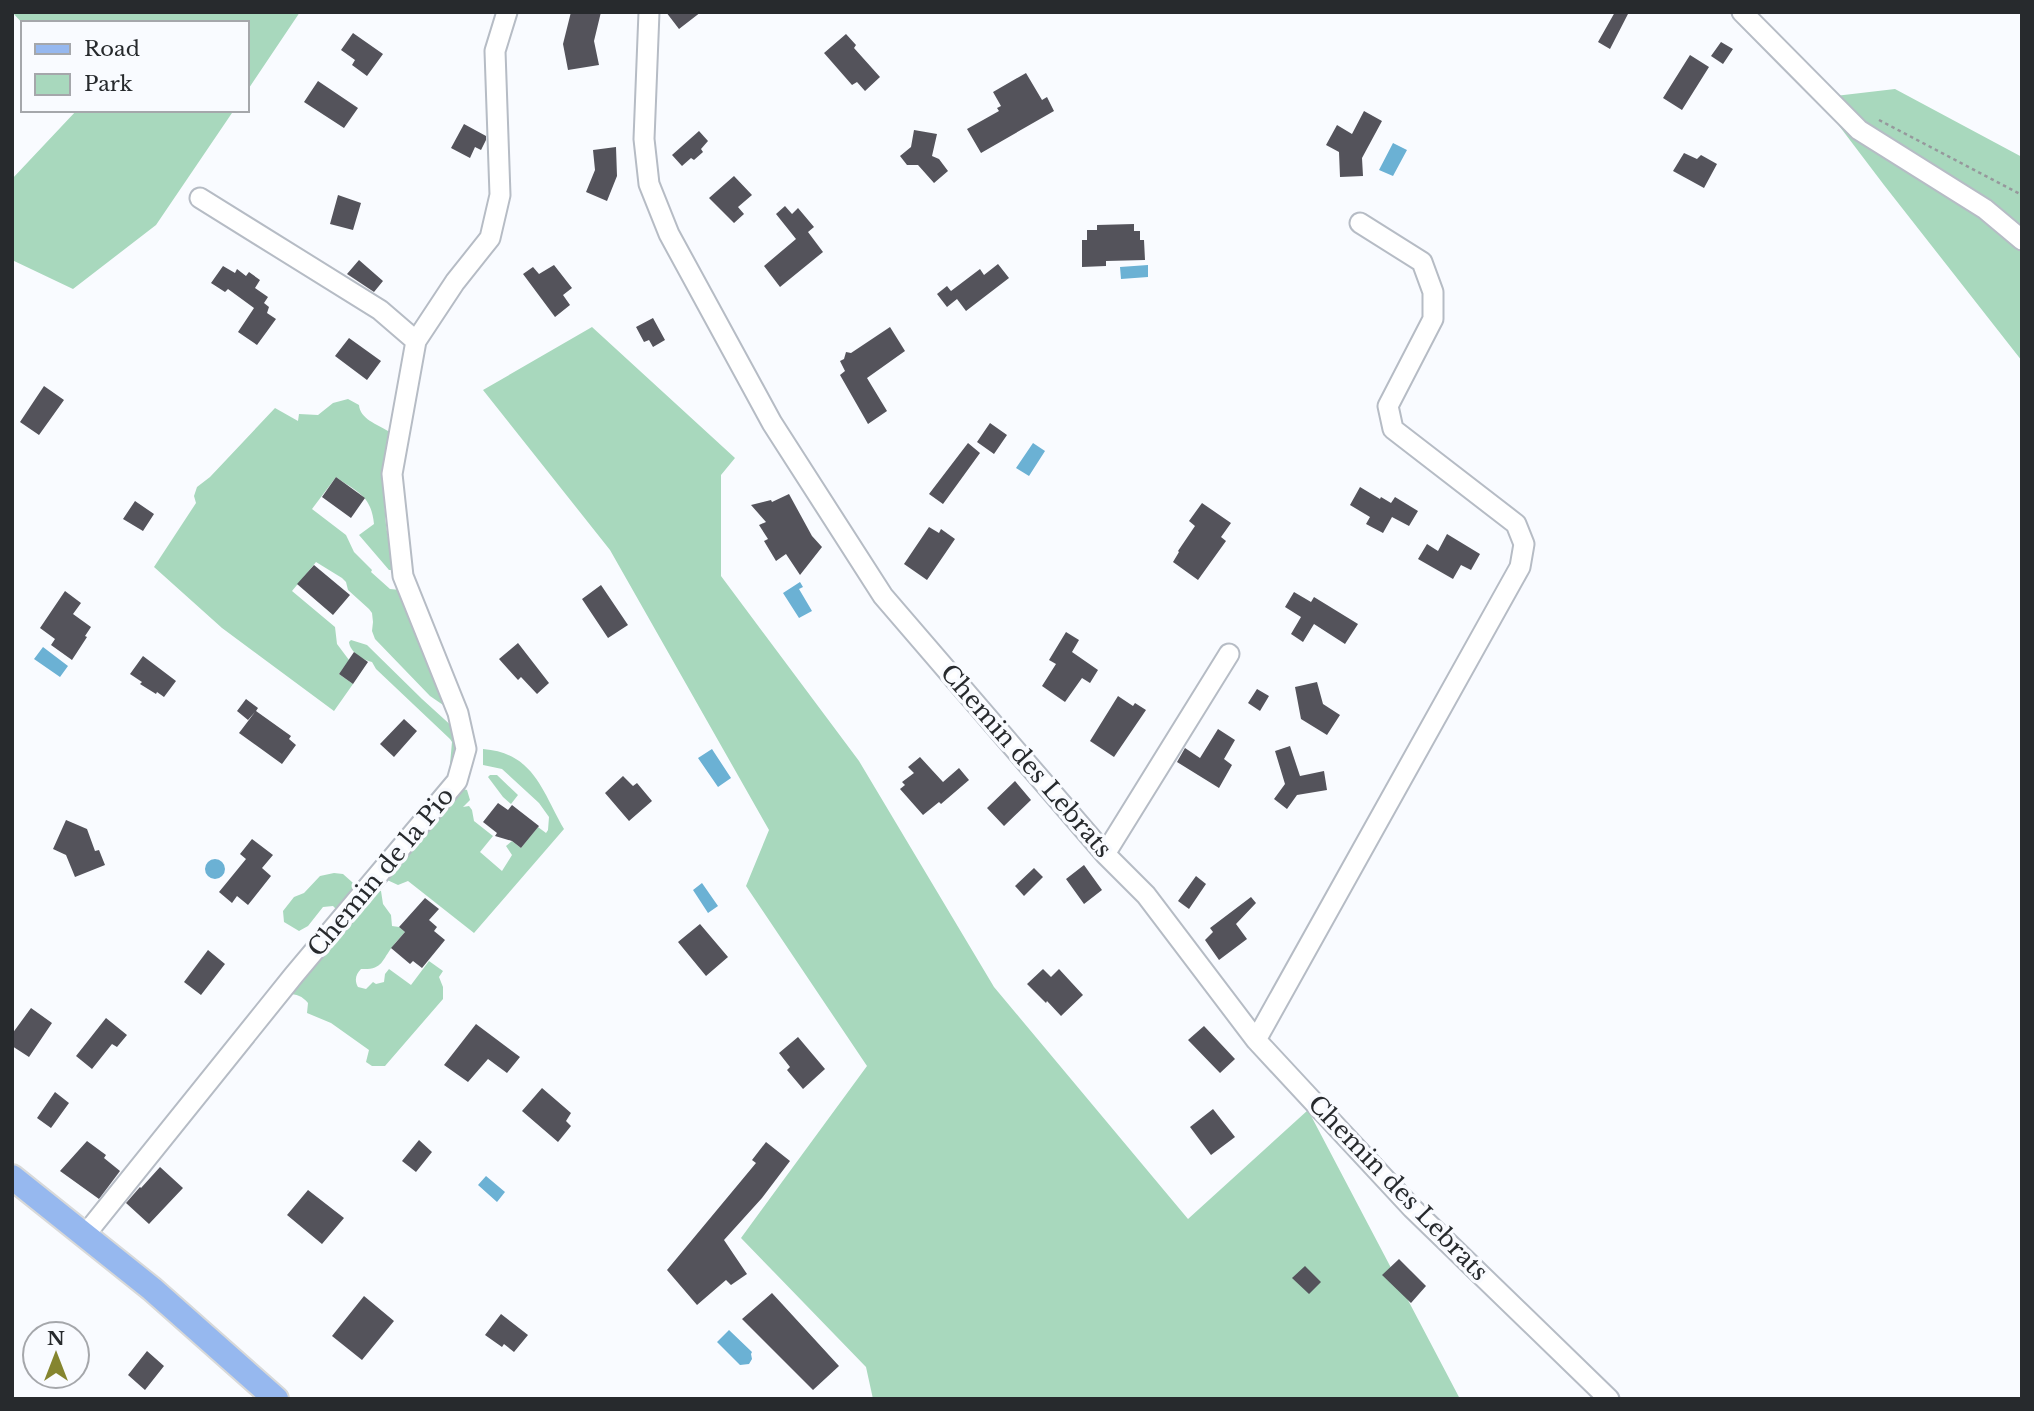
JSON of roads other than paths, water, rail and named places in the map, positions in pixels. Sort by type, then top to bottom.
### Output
[{"type":"main road","points":[[12,1177],[160,1296],[276,1399]]},
{"type":"street","name":"Chemin de la Pio","points":[[85,1235],[294,975],[457,781],[467,749],[458,713],[403,576],[392,474],[416,341],[455,282],[490,238],[500,195],[495,51],[507,12]]},
{"type":"street","name":"Chemin des Lebrats","points":[[649,12],[644,139],[649,184],[669,234],[772,424],[883,596],[1105,854],[1146,895],[1256,1040],[1412,1208],[1609,1399]]},
{"type":"street","points":[[1742,12],[1859,130],[1985,209],[2022,240]]},
{"type":"street","points":[[200,198],[380,310],[416,341]]},
{"type":"street","points":[[1256,1040],[1520,567],[1524,544],[1516,524],[1393,429],[1388,406],[1433,319],[1433,292],[1422,262],[1360,223]]},
{"type":"street","points":[[1105,854],[1229,654]]},
{"type":"water","points":[[1393,143],[1407,150],[1393,176],[1379,170]]},
{"type":"water","points":[[1148,265],[1148,277],[1121,279],[1120,267]]},
{"type":"water","points":[[1033,443],[1045,451],[1029,476],[1016,468]]},
{"type":"water","points":[[800,582],[803,587],[799,589],[812,611],[799,618],[783,593]]},
{"type":"water","points":[[43,647],[68,666],[60,677],[34,659]]},
{"type":"water","points":[[712,749],[731,778],[718,787],[698,758]]},
{"type":"water","points":[[215,859],[222,862],[225,869],[222,876],[215,879],[208,876],[205,869],[208,862]]},
{"type":"water","points":[[702,883],[718,906],[708,913],[693,890]]},
{"type":"water","points":[[486,1176],[505,1192],[497,1202],[478,1185]]},
{"type":"water","points":[[729,1330],[752,1352],[749,1364],[740,1365],[717,1342]]}]
